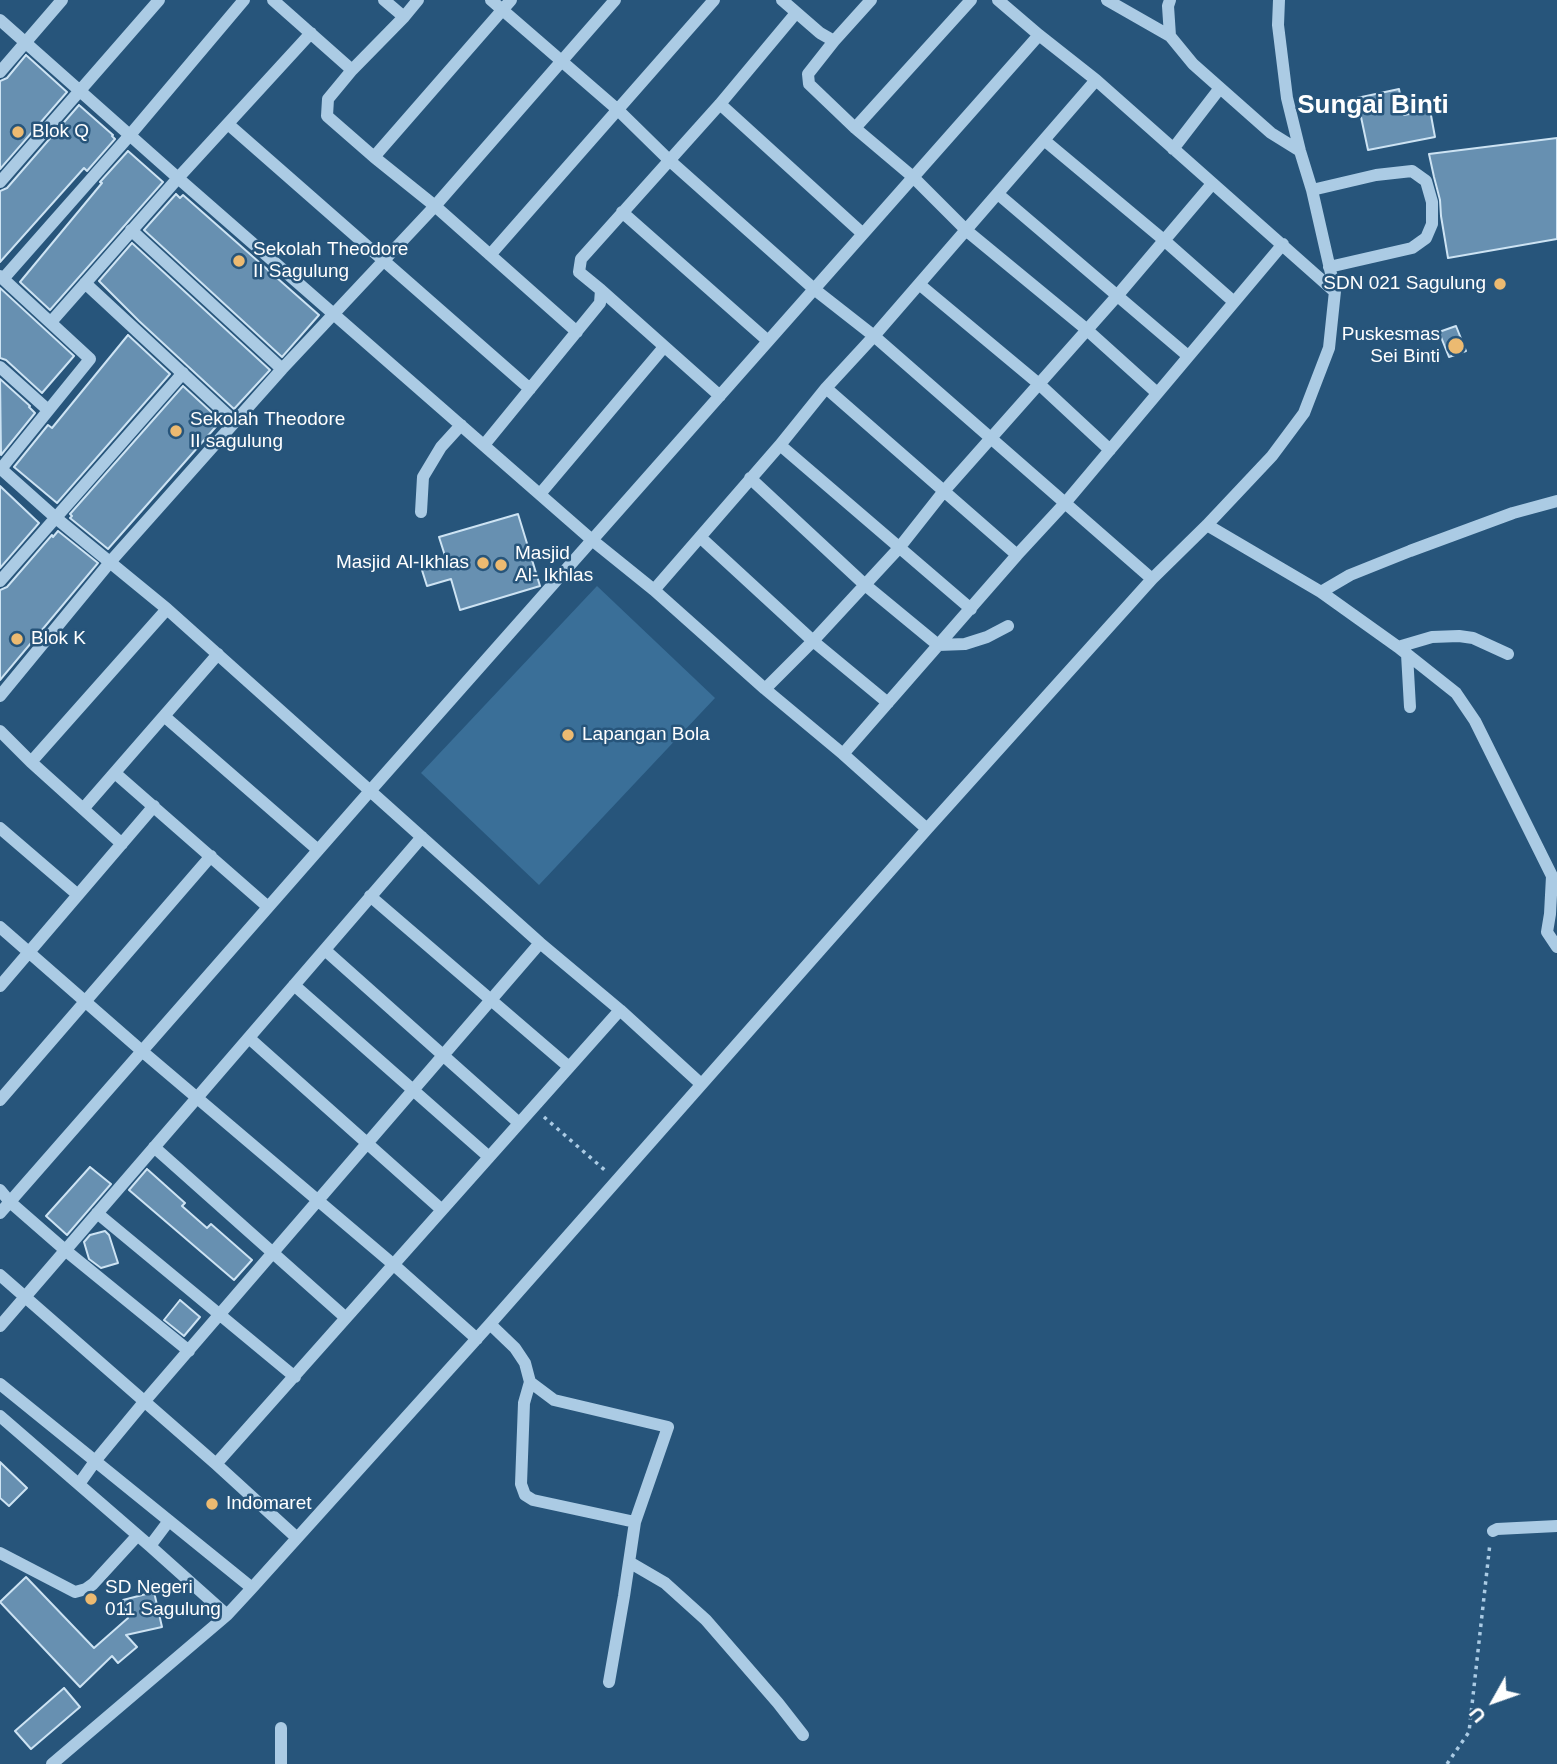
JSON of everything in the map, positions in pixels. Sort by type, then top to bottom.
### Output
[{"type":"street","points":[[0,72],[62,0]]},
{"type":"street","points":[[0,183],[159,0]]},
{"type":"street","points":[[244,0],[130,135],[2,278],[90,359],[0,469],[167,609],[701,1084]]},
{"type":"street","points":[[272,0],[352,70]]},
{"type":"street","points":[[384,0],[404,17]]},
{"type":"street","points":[[418,0],[328,99],[327,116],[435,206],[577,332]]},
{"type":"street","points":[[491,0],[618,110],[669,160],[814,289],[874,336],[1152,579]]},
{"type":"street","points":[[374,157],[511,0]]},
{"type":"street","points":[[0,696],[111,561],[282,369],[435,206],[615,0]]},
{"type":"street","points":[[490,255],[714,0]]},
{"type":"street","points":[[782,0],[820,33],[834,41]]},
{"type":"street","points":[[871,0],[808,74],[809,84],[855,128],[913,177],[967,230],[1157,393]]},
{"type":"street","points":[[855,128],[971,0]]},
{"type":"street","points":[[998,0],[1096,80],[1335,291]]},
{"type":"street","points":[[1107,0],[1170,36],[1193,64],[1220,88],[1271,133],[1300,151]]},
{"type":"street","points":[[1170,0],[1170,36]]},
{"type":"street","points":[[52,1764],[226,1615],[252,1588],[477,1339],[1152,579],[1272,456],[1304,413],[1329,348],[1335,291],[1286,85],[1278,25],[1279,0]]},
{"type":"street","points":[[720,396],[579,272],[581,259],[720,104],[796,13]]},
{"type":"street","points":[[0,20],[484,446],[654,590],[927,830]]},
{"type":"street","points":[[51,322],[311,33]]},
{"type":"street","points":[[0,1213],[1038,35]]},
{"type":"street","points":[[654,590],[826,388],[1096,80]]},
{"type":"street","points":[[1173,149],[1220,88]]},
{"type":"street","points":[[720,104],[863,234]]},
{"type":"street","points":[[228,124],[530,389]]},
{"type":"street","points":[[1044,140],[1234,302]]},
{"type":"street","points":[[1312,190],[1376,175],[1412,171],[1426,181],[1432,202],[1432,224],[1426,238],[1412,248],[1329,267]]},
{"type":"street","points":[[765,689],[899,548],[944,491],[1212,184]]},
{"type":"street","points":[[998,194],[1188,356]]},
{"type":"street","points":[[622,212],[768,341]]},
{"type":"street","points":[[131,230],[282,369]]},
{"type":"street","points":[[843,754],[1066,502],[1283,244]]},
{"type":"street","points":[[85,283],[235,422]]},
{"type":"street","points":[[919,284],[1040,384],[1110,450]]},
{"type":"street","points":[[484,446],[600,303],[601,290]]},
{"type":"street","points":[[540,494],[664,346]]},
{"type":"street","points":[[0,368],[48,410]]},
{"type":"street","points":[[0,581],[183,373]]},
{"type":"street","points":[[826,388],[1017,555]]},
{"type":"street","points":[[421,512],[423,477],[440,447],[461,425]]},
{"type":"street","points":[[780,445],[971,609]]},
{"type":"street","points":[[750,478],[864,584],[938,645],[965,644],[988,637],[1008,626]]},
{"type":"street","points":[[1321,592],[1350,575],[1410,551],[1513,513],[1557,501]]},
{"type":"street","points":[[1207,524],[1321,592],[1455,693],[1475,721],[1554,872],[1547,932],[1557,947]]},
{"type":"street","points":[[700,537],[813,641],[888,703]]},
{"type":"street","points":[[31,762],[167,609]]},
{"type":"street","points":[[1402,651],[1432,637],[1459,636],[1473,638],[1508,654]]},
{"type":"street","points":[[1402,651],[1410,707]]},
{"type":"street","points":[[83,809],[218,654]]},
{"type":"street","points":[[164,716],[318,850]]},
{"type":"street","points":[[0,731],[122,844]]},
{"type":"street","points":[[115,773],[268,907]]},
{"type":"street","points":[[0,986],[154,806]]},
{"type":"street","points":[[0,828],[78,895]]},
{"type":"street","points":[[0,1326],[422,837]]},
{"type":"street","points":[[0,1100],[211,856]]},
{"type":"street","points":[[370,897],[569,1067]]},
{"type":"street","points":[[0,927],[477,1339]]},
{"type":"street","points":[[79,1484],[144,1402],[540,943]]},
{"type":"street","points":[[325,950],[519,1123]]},
{"type":"street","points":[[294,985],[489,1157]]},
{"type":"street","points":[[216,1464],[620,1010]]},
{"type":"street","points":[[249,1038],[442,1210]]},
{"type":"street","points":[[154,1147],[346,1318]]},
{"type":"street","points":[[0,1190],[65,1250],[189,1351]]},
{"type":"street","points":[[97,1213],[295,1377]]},
{"type":"street","points":[[0,1275],[297,1538]]},
{"type":"street","points":[[490,1324],[515,1348],[525,1363],[530,1382],[524,1403],[521,1484],[524,1495],[533,1500],[635,1521]]},
{"type":"street","points":[[530,1382],[554,1400],[667,1426],[668,1429],[635,1521],[609,1682]]},
{"type":"street","points":[[0,1384],[252,1588]]},
{"type":"street","points":[[0,1416],[226,1615]]},
{"type":"street","points":[[150,1546],[168,1522]]},
{"type":"street","points":[[1493,1531],[1557,1526]]},
{"type":"street","points":[[0,1553],[75,1592],[93,1584],[137,1535]]},
{"type":"street","points":[[629,1562],[664,1583],[706,1620],[803,1735]]},
{"type":"street","points":[[281,1728],[281,1764]]},
{"type":"path","points":[[533,1107],[617,1180]]},
{"type":"path","points":[[1447,1764],[1469,1732],[1493,1531]]},
{"type":"shaded area","name":"Lapangan Bola","points":[[597,586],[715,698],[539,885],[421,773]]},
{"type":"building","name":"Blok Q","points":[[26,55],[67,92],[0,169],[0,81],[7,78]]},
{"type":"building","points":[[1399,89],[1404,115],[1430,110],[1435,137],[1368,150],[1357,98]]},
{"type":"building","points":[[79,105],[115,139],[87,171],[84,168],[0,262],[0,191],[7,188]]},
{"type":"building","points":[[1557,138],[1557,239],[1448,258],[1440,200],[1429,154]]},
{"type":"building","points":[[128,151],[163,182],[50,310],[20,282]]},
{"type":"building","points":[[176,194],[180,198],[183,195],[319,315],[282,357],[144,230]]},
{"type":"building","points":[[132,243],[270,370],[234,409],[99,281]]},
{"type":"building","points":[[0,288],[74,356],[42,393],[6,360],[0,358]]},
{"type":"building","name":"Puskesmas Sei Binti","points":[[1456,326],[1466,351],[1449,357],[1439,332]]},
{"type":"building","points":[[128,335],[170,374],[57,503],[14,467],[48,425],[52,428]]},
{"type":"building","points":[[0,379],[35,413],[1,455]]},
{"type":"building","points":[[183,386],[221,421],[108,549],[70,518],[70,514]]},
{"type":"building","points":[[0,486],[39,523],[0,568]]},
{"type":"building","name":"Masjid Al-Ikhlas","points":[[518,514],[540,586],[460,610],[451,579],[427,586],[421,567],[446,559],[439,537]]},
{"type":"building","name":"Blok K","points":[[58,531],[98,563],[0,680],[0,590],[7,587]]},
{"type":"building","points":[[90,1167],[111,1184],[67,1235],[46,1216]]},
{"type":"building","points":[[147,1169],[185,1203],[182,1206],[207,1228],[211,1224],[252,1260],[234,1280],[129,1190]]},
{"type":"building","points":[[105,1231],[109,1235],[118,1263],[101,1268],[89,1259],[84,1242],[90,1235]]},
{"type":"building","points":[[180,1300],[200,1317],[184,1336],[164,1320]]},
{"type":"building","points":[[0,1462],[27,1488],[9,1506],[0,1498]]},
{"type":"building","points":[[26,1577],[94,1648],[128,1618],[123,1600],[154,1592],[162,1627],[126,1635],[137,1647],[118,1663],[112,1656],[80,1687],[0,1602]]},
{"type":"building","points":[[64,1688],[80,1707],[31,1749],[15,1731]]},
{"type":"place","name":"Blok Q","points":[[18,132]]},
{"type":"place","name":"Sekolah Theodore II Sagulung","points":[[239,261]]},
{"type":"place","name":"SDN 021 Sagulung","points":[[1500,284]]},
{"type":"place","name":"Puskesmas Sei Binti","points":[[1456,346]]},
{"type":"place","name":"Sekolah Theodore II sagulung","points":[[176,431]]},
{"type":"place","name":"Masjid Al-Ikhlas","points":[[483,563]]},
{"type":"place","name":"Masjid Al- Ikhlas","points":[[501,565]]},
{"type":"place","name":"Blok K","points":[[17,639]]},
{"type":"place","name":"Lapangan Bola","points":[[568,735]]},
{"type":"place","name":"Indomaret","points":[[212,1504]]},
{"type":"place","name":"SD Negeri 011 Sagulung","points":[[91,1599]]},
{"type":"district","name":"Sungai Binti","points":[[1373,106]]}]
